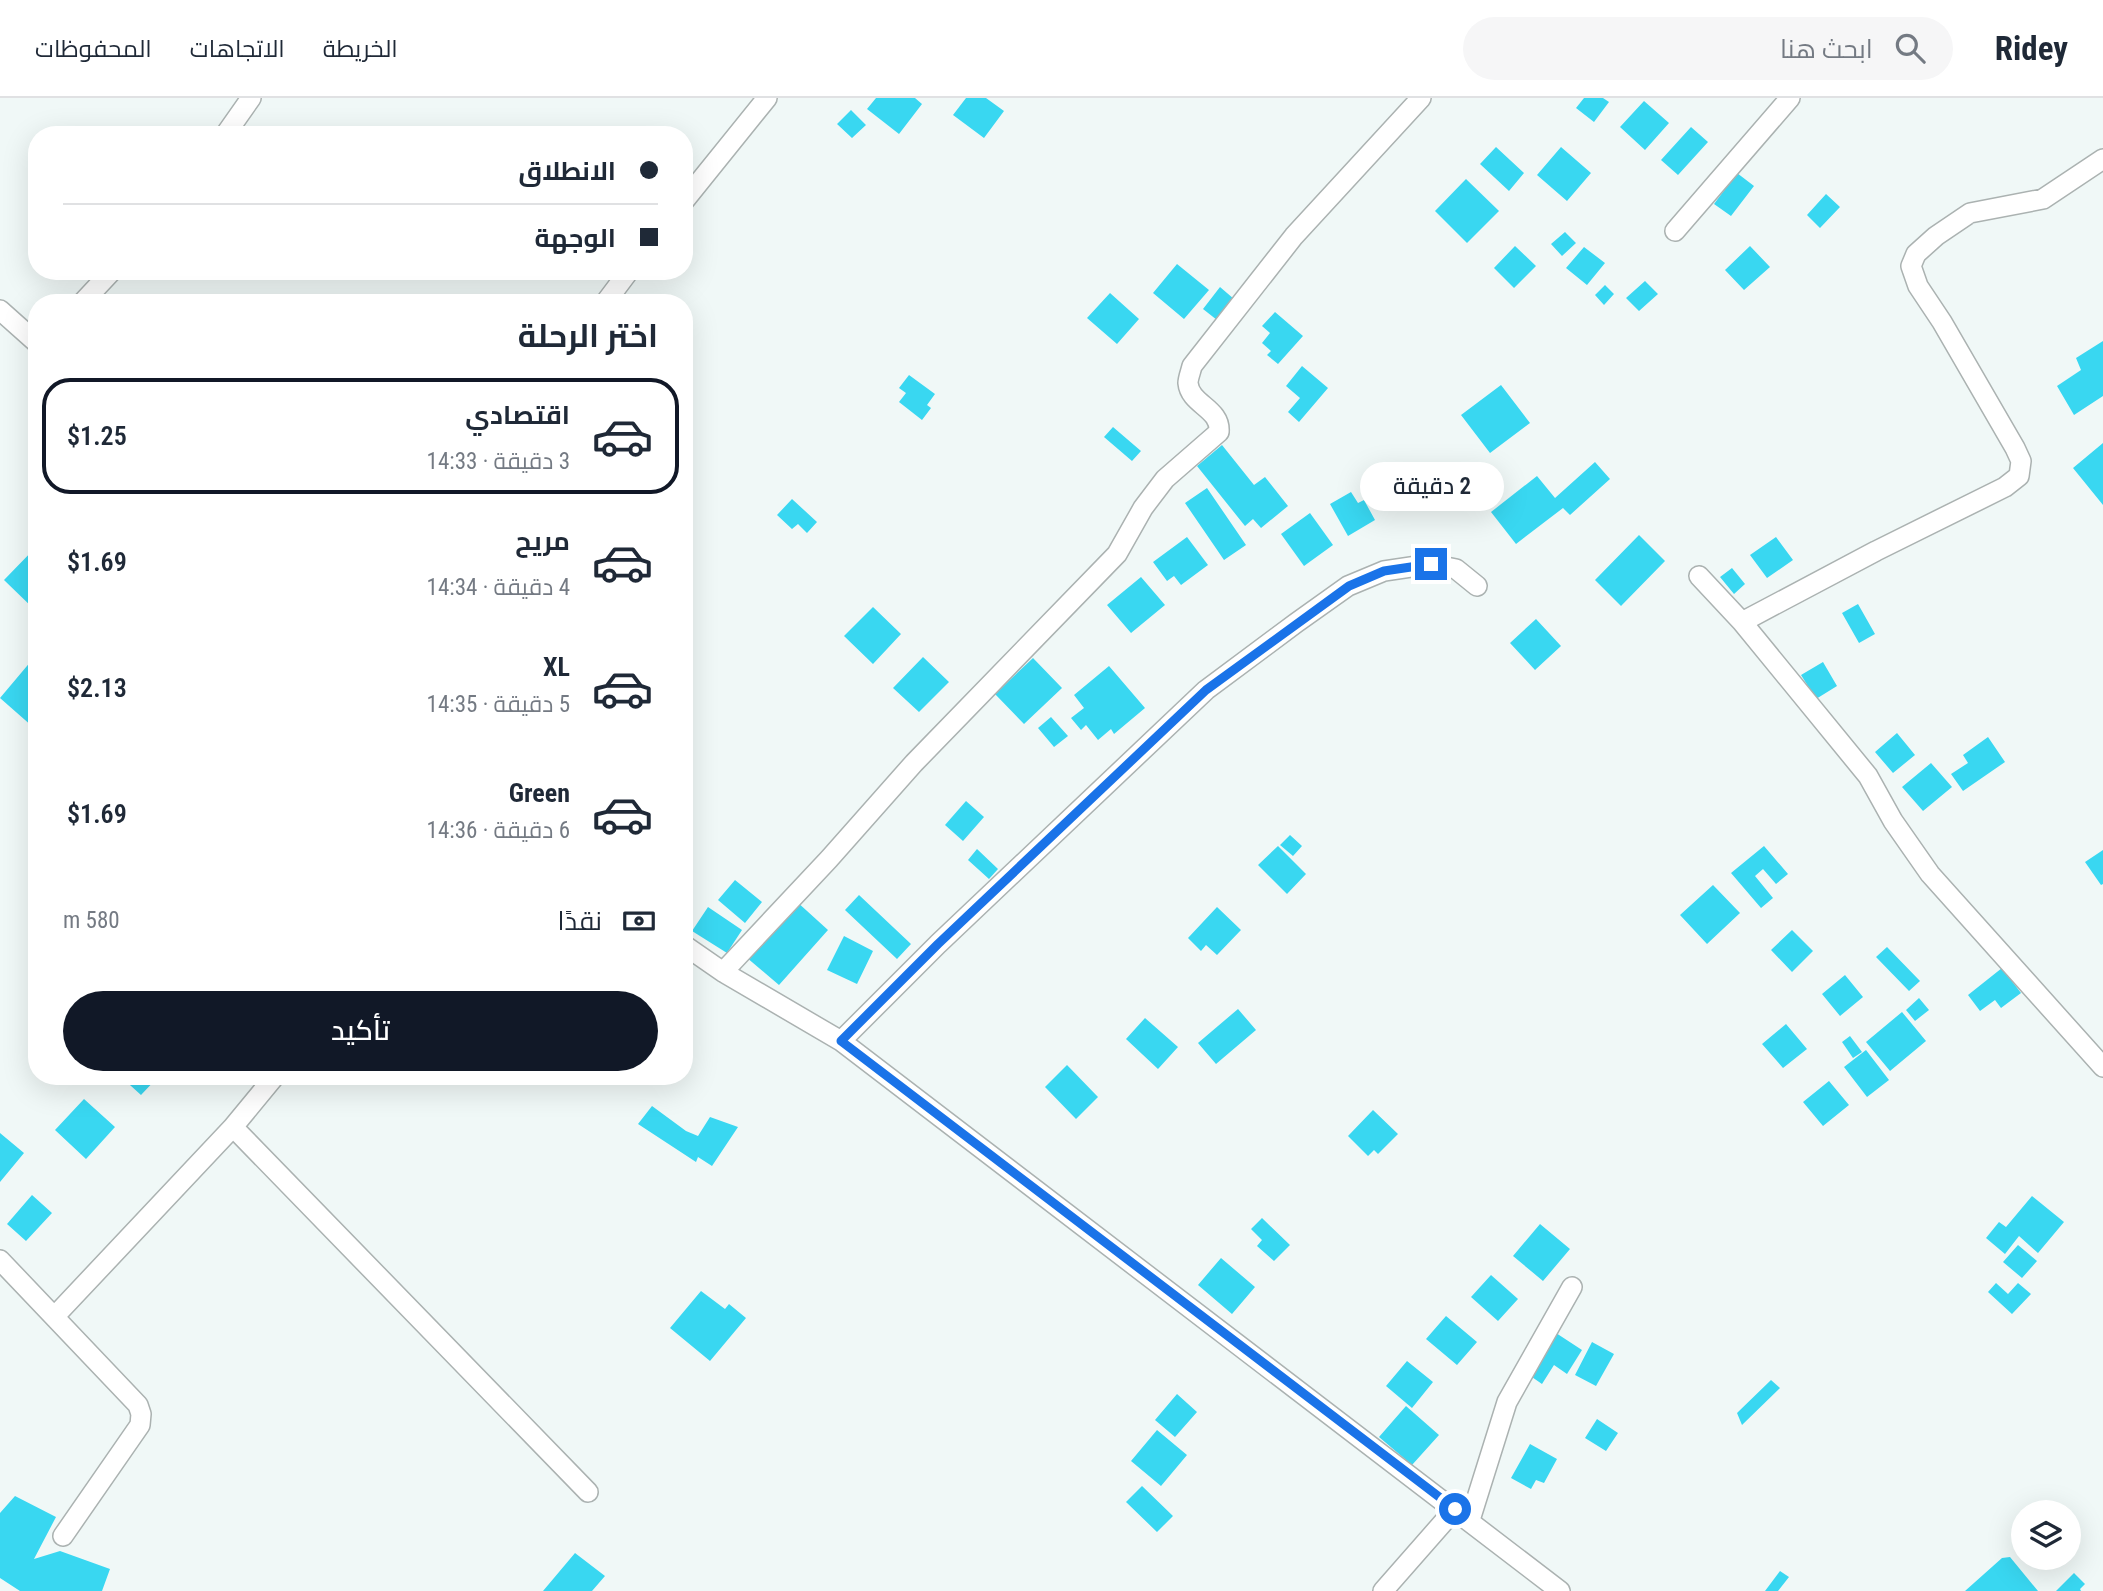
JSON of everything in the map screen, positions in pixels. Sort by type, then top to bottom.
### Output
[{"type":"street","points":[[231,126],[251,98]]},
{"type":"street","points":[[693,190],[767,98]]},
{"type":"street","points":[[723,972],[830,859],[914,763],[1117,554],[1143,509],[1165,479],[1219,432],[1218,419],[1194,395],[1188,384],[1192,366],[1294,236],[1421,98]]},
{"type":"street","points":[[1675,231],[1790,98]]},
{"type":"street","points":[[1742,622],[2004,487],[2019,476],[2021,461],[2015,448],[1918,286],[1911,266],[1916,254],[1936,236],[1970,214],[2043,199],[2103,159]]},
{"type":"street","points":[[90,294],[104,280]]},
{"type":"street","points":[[0,310],[28,335]]},
{"type":"street","points":[[841,1041],[938,944],[1206,690],[1296,623],[1349,586],[1384,571],[1431,564],[1456,569],[1477,586]]},
{"type":"street","points":[[1699,576],[1742,622],[1868,776],[1893,821],[1930,874],[2103,1067]]},
{"type":"street","points":[[693,951],[723,972],[841,1041],[1560,1591]]},
{"type":"street","points":[[55,1316],[233,1127],[268,1085]]},
{"type":"street","points":[[233,1127],[588,1492]]},
{"type":"street","points":[[0,1260],[138,1405],[141,1415],[139,1425],[62,1536]]},
{"type":"street","points":[[1383,1591],[1462,1514],[1507,1402],[1572,1287]]},
{"type":"building","points":[[876,98],[915,98],[922,104],[899,134],[867,109]]},
{"type":"building","points":[[966,98],[986,98],[1004,111],[984,138],[953,115]]},
{"type":"building","points":[[1584,98],[1603,98],[1609,102],[1594,122],[1576,108]]},
{"type":"building","points":[[1644,101],[1669,123],[1645,150],[1620,127]]},
{"type":"building","points":[[851,110],[866,125],[852,138],[837,124]]},
{"type":"building","points":[[1691,127],[1708,142],[1678,175],[1661,160]]},
{"type":"building","points":[[1496,147],[1524,173],[1509,191],[1480,164]]},
{"type":"building","points":[[1561,147],[1591,173],[1567,201],[1537,175]]},
{"type":"building","points":[[1737,173],[1754,186],[1731,216],[1714,204]]},
{"type":"building","points":[[1466,179],[1499,211],[1467,243],[1435,211]]},
{"type":"building","points":[[1826,194],[1840,207],[1820,228],[1807,215]]},
{"type":"building","points":[[1565,232],[1576,243],[1562,256],[1551,244]]},
{"type":"building","points":[[1515,246],[1536,266],[1514,288],[1494,268]]},
{"type":"building","points":[[1750,246],[1770,267],[1744,290],[1725,270]]},
{"type":"building","points":[[1584,247],[1605,263],[1587,285],[1566,268]]},
{"type":"building","points":[[1177,264],[1209,290],[1184,319],[1153,293]]},
{"type":"building","points":[[1645,281],[1658,294],[1639,311],[1626,298]]},
{"type":"building","points":[[1605,285],[1614,294],[1604,305],[1595,295]]},
{"type":"building","points":[[1220,287],[1234,299],[1217,320],[1203,309]]},
{"type":"building","points":[[1110,293],[1139,319],[1117,344],[1087,318]]},
{"type":"building","points":[[1275,312],[1303,336],[1278,364],[1267,355],[1271,351],[1262,343],[1270,333],[1262,326]]},
{"type":"building","points":[[2103,341],[2103,396],[2074,415],[2057,386],[2081,370],[2076,358]]},
{"type":"building","points":[[1302,366],[1328,388],[1299,422],[1288,412],[1300,398],[1286,386]]},
{"type":"building","points":[[909,375],[935,394],[927,405],[931,408],[922,420],[899,402],[906,393],[899,388]]},
{"type":"building","points":[[1501,385],[1530,423],[1490,453],[1461,415]]},
{"type":"building","points":[[1113,427],[1141,451],[1132,461],[1104,437]]},
{"type":"building","points":[[2103,443],[2103,505],[2073,468]]},
{"type":"building","points":[[1222,445],[1254,485],[1265,477],[1288,506],[1261,528],[1253,519],[1245,526],[1197,466]]},
{"type":"building","points":[[1595,462],[1610,479],[1570,515],[1563,508],[1516,544],[1491,512],[1537,476],[1555,498]]},
{"type":"building","points":[[1207,488],[1246,545],[1224,560],[1185,503]]},
{"type":"building","points":[[1351,492],[1358,503],[1364,500],[1375,520],[1348,536],[1330,504]]},
{"type":"building","points":[[792,499],[817,522],[807,533],[798,524],[792,529],[777,515]]},
{"type":"building","points":[[1310,513],[1333,545],[1304,566],[1281,534]]},
{"type":"building","points":[[1639,535],[1665,561],[1621,606],[1595,580]]},
{"type":"building","points":[[1187,537],[1208,565],[1181,585],[1174,576],[1167,581],[1153,562]]},
{"type":"building","points":[[1776,537],[1793,560],[1767,578],[1750,555]]},
{"type":"building","points":[[28,555],[28,603],[4,580]]},
{"type":"building","points":[[1732,568],[1745,584],[1734,594],[1720,577]]},
{"type":"building","points":[[1141,577],[1165,605],[1131,633],[1107,605]]},
{"type":"building","points":[[1858,604],[1875,634],[1859,643],[1842,613]]},
{"type":"building","points":[[873,607],[901,634],[873,664],[844,636]]},
{"type":"building","points":[[1536,619],[1561,646],[1535,670],[1510,643]]},
{"type":"building","points":[[923,657],[949,682],[919,712],[893,688]]},
{"type":"building","points":[[1033,658],[1062,688],[1024,724],[995,694]]},
{"type":"building","points":[[1823,662],[1837,686],[1816,699],[1801,675]]},
{"type":"building","points":[[28,665],[28,723],[0,698]]},
{"type":"building","points":[[1109,666],[1145,708],[1114,734],[1111,729],[1098,740],[1086,725],[1081,730],[1071,718],[1084,708],[1074,695]]},
{"type":"building","points":[[1051,717],[1068,736],[1054,747],[1038,728]]},
{"type":"building","points":[[1897,733],[1915,755],[1893,773],[1875,752]]},
{"type":"building","points":[[1988,737],[2005,762],[1963,791],[1951,774],[1968,763],[1963,755]]},
{"type":"building","points":[[1931,763],[1952,787],[1923,811],[1902,787]]},
{"type":"building","points":[[966,801],[984,817],[963,841],[945,825]]},
{"type":"building","points":[[1290,835],[1302,846],[1293,856],[1280,845]]},
{"type":"building","points":[[1278,846],[1306,874],[1287,894],[1258,865]]},
{"type":"building","points":[[1764,846],[1788,874],[1776,884],[1763,869],[1755,876],[1773,898],[1761,908],[1731,873]]},
{"type":"building","points":[[977,849],[998,869],[989,879],[968,860]]},
{"type":"building","points":[[2103,850],[2103,884],[2101,885],[2085,862]]},
{"type":"building","points":[[735,880],[762,902],[745,923],[718,900]]},
{"type":"building","points":[[1713,885],[1740,913],[1707,944],[1680,915]]},
{"type":"building","points":[[859,895],[911,944],[897,959],[845,910]]},
{"type":"building","points":[[796,901],[828,930],[779,985],[746,957]]},
{"type":"building","points":[[708,907],[742,930],[727,953],[693,930]]},
{"type":"building","points":[[1217,907],[1241,930],[1217,955],[1206,945],[1201,951],[1188,938]]},
{"type":"building","points":[[1792,930],[1813,951],[1792,972],[1771,950]]},
{"type":"building","points":[[844,936],[873,951],[857,984],[827,970]]},
{"type":"building","points":[[1887,947],[1920,981],[1909,991],[1876,957]]},
{"type":"building","points":[[2002,968],[2021,993],[2001,1008],[1995,1000],[1980,1011],[1968,995]]},
{"type":"building","points":[[1845,975],[1863,997],[1840,1016],[1822,994]]},
{"type":"building","points":[[1919,998],[1929,1010],[1915,1021],[1906,1010]]},
{"type":"building","points":[[1238,1009],[1256,1030],[1216,1064],[1198,1043]]},
{"type":"building","points":[[1902,1012],[1926,1041],[1890,1071],[1866,1042]]},
{"type":"building","points":[[1145,1018],[1178,1047],[1158,1069],[1126,1039]]},
{"type":"building","points":[[1786,1024],[1807,1049],[1783,1068],[1762,1044]]},
{"type":"building","points":[[1850,1036],[1862,1052],[1853,1058],[1842,1042]]},
{"type":"building","points":[[1866,1050],[1889,1080],[1867,1097],[1844,1067]]},
{"type":"building","points":[[1067,1065],[1098,1097],[1076,1119],[1045,1087]]},
{"type":"building","points":[[1829,1081],[1849,1105],[1823,1126],[1803,1102]]},
{"type":"building","points":[[130,1085],[150,1085],[141,1095]]},
{"type":"building","points":[[84,1099],[115,1127],[86,1159],[55,1130]]},
{"type":"building","points":[[652,1106],[686,1131],[698,1136],[710,1117],[738,1127],[712,1166],[698,1157],[696,1162],[638,1124]]},
{"type":"building","points":[[1373,1110],[1398,1134],[1378,1154],[1374,1150],[1368,1156],[1348,1136]]},
{"type":"building","points":[[0,1133],[24,1153],[0,1182]]},
{"type":"building","points":[[32,1195],[52,1213],[26,1241],[7,1224]]},
{"type":"building","points":[[2032,1196],[2064,1222],[2038,1253],[2019,1236],[2005,1254],[1986,1238],[1999,1222],[2006,1227]]},
{"type":"building","points":[[1262,1218],[1290,1245],[1274,1261],[1257,1246],[1262,1240],[1251,1229]]},
{"type":"building","points":[[1540,1224],[1570,1249],[1543,1281],[1513,1256]]},
{"type":"building","points":[[2018,1245],[2037,1261],[2022,1278],[2003,1262]]},
{"type":"building","points":[[1221,1258],[1255,1287],[1232,1314],[1198,1285]]},
{"type":"building","points":[[1491,1275],[1518,1299],[1498,1321],[1471,1297]]},
{"type":"building","points":[[1996,1283],[2008,1294],[2018,1283],[2031,1294],[2012,1314],[1988,1292]]},
{"type":"building","points":[[701,1291],[725,1309],[729,1304],[746,1318],[710,1361],[670,1328]]},
{"type":"building","points":[[1446,1316],[1477,1342],[1457,1365],[1426,1339]]},
{"type":"building","points":[[1556,1333],[1582,1350],[1567,1374],[1554,1365],[1542,1384],[1529,1375]]},
{"type":"building","points":[[1592,1342],[1614,1354],[1596,1386],[1575,1375]]},
{"type":"building","points":[[1407,1361],[1433,1382],[1412,1408],[1386,1386]]},
{"type":"building","points":[[1771,1380],[1780,1388],[1742,1425],[1737,1413]]},
{"type":"building","points":[[1177,1394],[1197,1412],[1175,1437],[1155,1420]]},
{"type":"building","points":[[1406,1406],[1439,1435],[1412,1465],[1379,1437]]},
{"type":"building","points":[[1597,1419],[1618,1433],[1606,1451],[1585,1438]]},
{"type":"building","points":[[1157,1430],[1187,1455],[1161,1486],[1131,1461]]},
{"type":"building","points":[[1530,1444],[1557,1459],[1544,1483],[1536,1480],[1531,1489],[1511,1478]]},
{"type":"building","points":[[1142,1486],[1173,1516],[1157,1532],[1126,1502]]},
{"type":"building","points":[[15,1496],[56,1517],[34,1559],[60,1551],[110,1569],[102,1591],[20,1591],[0,1578],[0,1513]]},
{"type":"building","points":[[575,1553],[605,1576],[592,1591],[543,1591]]},
{"type":"building","points":[[2010,1557],[2011,1570],[2021,1570],[2038,1591],[1965,1591],[2002,1558]]},
{"type":"building","points":[[1780,1571],[1789,1577],[1778,1591],[1765,1591]]},
{"type":"building","points":[[2074,1573],[2085,1584],[2081,1591],[2056,1591]]},
{"type":"route","points":[[1431,564],[1384,571],[1349,586],[1206,690],[938,944],[841,1041],[1455,1509]]}]
